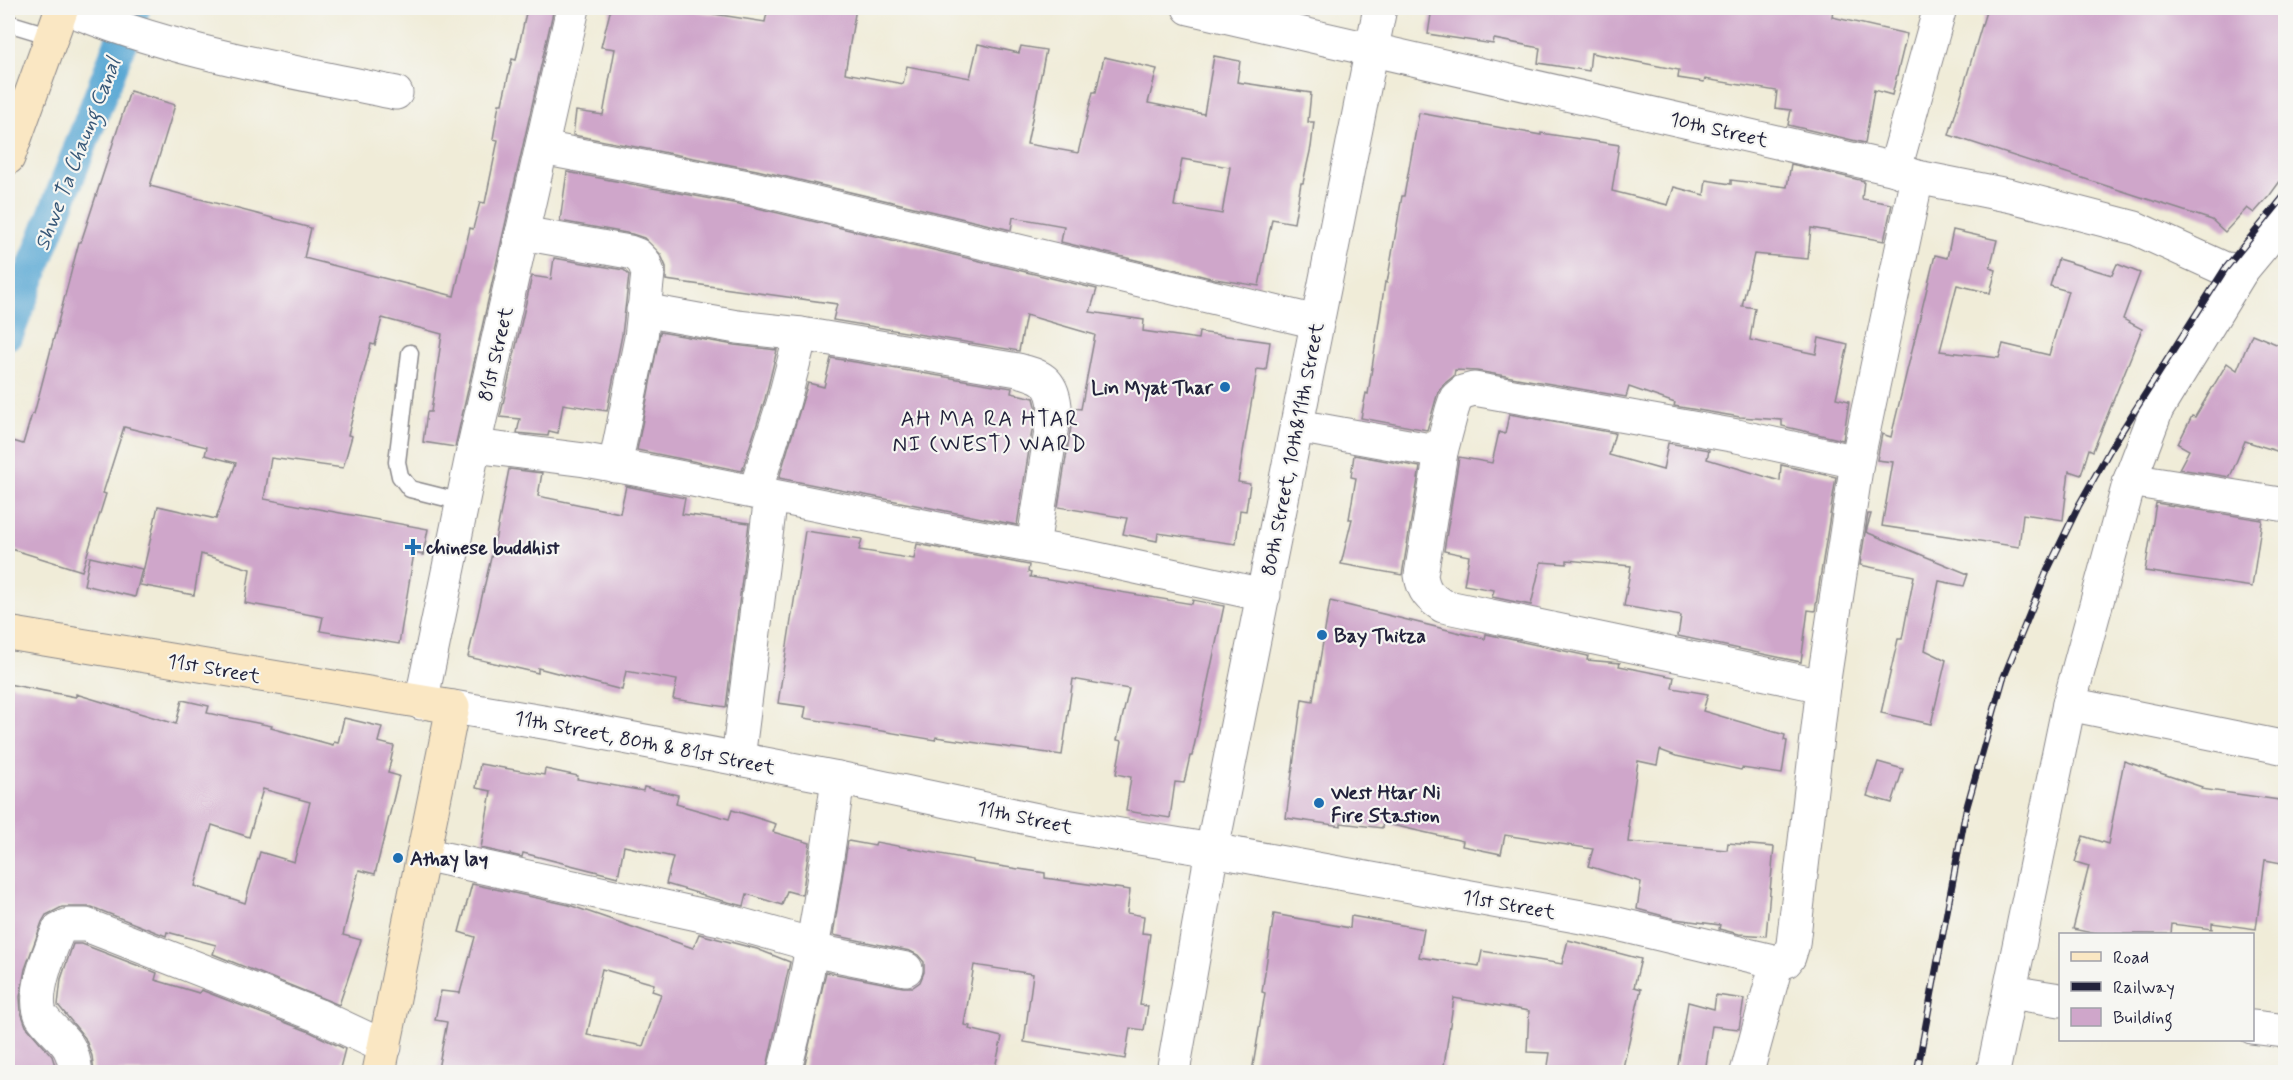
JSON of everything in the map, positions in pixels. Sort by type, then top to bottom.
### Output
[{"type":"street","name":"81st Street","points":[[437,705],[462,502],[573,8]]},
{"type":"street","name":"10th Street","points":[[1189,8],[2012,196],[2135,228],[2225,269],[2242,270]]},
{"type":"street","name":"80th Street, 10th&11th Street","points":[[1173,1072],[1212,850],[1380,8]]},
{"type":"street","points":[[1747,1072],[1785,953],[1857,462],[1906,173],[1940,8]]},
{"type":"street","points":[[8,158],[67,17],[134,32],[222,57],[396,93]]},
{"type":"street","points":[[542,148],[753,188],[1317,322]]},
{"type":"street","points":[[1993,1072],[2068,704],[2130,480],[2157,409],[2242,270],[2286,217]]},
{"type":"street","points":[[522,233],[637,255],[644,262],[648,273],[641,338],[615,466]]},
{"type":"street","points":[[643,310],[737,327],[801,334],[1018,370],[1042,377],[1054,394],[1055,406],[1033,546]]},
{"type":"street","points":[[738,759],[763,494],[801,334]]},
{"type":"street","points":[[1823,686],[1443,606],[1432,599],[1423,588],[1421,575],[1442,452],[1456,398],[1463,392],[1474,389],[1737,436],[1857,462]]},
{"type":"street","points":[[1297,426],[1442,452]]},
{"type":"street","points":[[474,446],[615,466],[1033,546],[1264,595]]},
{"type":"street","points":[[2130,480],[2286,505]]},
{"type":"street","name":"11st Street","points":[[8,633],[437,705]]},
{"type":"street","points":[[2068,704],[2286,748]]},
{"type":"street","points":[[76,1072],[74,1059],[67,1042],[41,1016],[39,993],[58,929],[69,925],[86,925],[317,1015],[382,1066],[423,854],[437,705]]},
{"type":"street","name":"11th Street, 80th & 81st Street","points":[[437,705],[561,725],[838,778]]},
{"type":"street","points":[[784,1072],[795,1033],[811,950],[827,861],[838,778]]},
{"type":"street","name":"11th Street","points":[[838,778],[1066,826],[1212,850]]},
{"type":"street","name":"11st Street","points":[[1212,850],[1785,953]]},
{"type":"street","points":[[423,854],[724,920],[799,941],[811,950],[906,969]]},
{"type":"street","points":[[2010,992],[2059,1000]]},
{"type":"street","points":[[2254,1028],[2286,1031]]},
{"type":"lane","points":[[8,23],[67,17]]},
{"type":"lane","points":[[410,353],[396,462],[400,476],[410,489],[462,502]]},
{"type":"building","points":[[527,8],[554,8],[455,447],[423,442],[427,412],[431,412],[442,334],[382,318],[375,345],[371,344],[348,435],[352,436],[343,468],[271,458],[264,499],[428,529],[423,555],[414,553],[399,644],[320,631],[323,617],[245,603],[250,569],[201,554],[194,595],[140,585],[158,506],[216,519],[236,463],[205,455],[207,447],[124,427],[82,571],[8,548],[8,459],[13,441],[23,444],[32,414],[34,414],[79,242],[81,242],[130,91],[175,105],[150,186],[311,228],[304,258],[454,296],[470,228],[473,229],[480,202],[485,203],[498,140],[493,139],[499,104],[502,104],[512,59],[516,60]]},
{"type":"building","points":[[611,8],[695,8],[695,11],[765,22],[768,8],[856,8],[845,73],[903,84],[907,66],[970,78],[978,44],[1019,53],[1021,46],[1046,50],[1027,144],[1078,153],[1104,57],[1157,69],[1148,103],[1204,114],[1214,56],[1240,61],[1237,82],[1311,93],[1308,122],[1314,122],[1311,147],[1303,183],[1301,183],[1294,223],[1272,219],[1259,286],[1215,279],[1061,242],[1064,226],[1013,217],[1011,230],[757,170],[573,135],[576,111],[603,115],[615,49],[601,47]],"holes":[[[1182,159],[1230,167],[1222,214],[1174,206]]]},
{"type":"building","points":[[1432,8],[1833,8],[1832,17],[1907,34],[1892,95],[1874,90],[1865,143],[1788,125],[1791,110],[1775,108],[1777,91],[1705,79],[1704,82],[1678,78],[1679,70],[1591,53],[1589,71],[1538,63],[1540,48],[1494,39],[1493,44],[1428,34]]},
{"type":"building","points":[[1987,8],[2286,8],[2286,173],[2254,213],[2247,208],[2225,232],[2212,220],[1949,135]]},
{"type":"building","points":[[1419,113],[1541,135],[1541,133],[1619,145],[1612,191],[1668,205],[1674,187],[1704,195],[1706,180],[1731,184],[1731,180],[1787,187],[1791,164],[1864,181],[1862,199],[1892,204],[1884,241],[1811,228],[1808,259],[1754,254],[1742,306],[1755,308],[1750,340],[1816,354],[1819,338],[1848,345],[1836,398],[1849,401],[1843,440],[1782,426],[1782,420],[1740,417],[1674,406],[1675,403],[1629,387],[1626,397],[1477,371],[1455,370],[1454,376],[1438,392],[1427,430],[1361,418],[1366,393],[1368,394],[1385,282],[1387,283]]},
{"type":"building","points":[[567,172],[749,206],[1097,289],[1090,312],[1144,320],[1143,331],[1198,339],[1199,332],[1270,342],[1266,370],[1257,369],[1238,482],[1250,484],[1246,511],[1240,510],[1236,544],[1158,533],[1157,541],[1123,534],[1127,518],[1058,507],[1074,408],[1081,409],[1095,335],[1026,315],[1019,351],[833,320],[837,304],[666,280],[666,267],[661,255],[644,238],[560,221]]},
{"type":"building","points":[[1953,230],[1997,240],[1990,268],[1996,270],[1990,293],[1957,285],[1940,351],[1999,358],[2003,344],[2049,355],[2068,291],[2050,286],[2058,259],[2112,275],[2117,264],[2140,273],[2123,319],[2142,329],[2093,451],[2089,449],[2081,475],[2069,471],[2063,520],[2023,514],[2019,547],[1882,526],[1893,462],[1877,460],[1882,434],[1891,437],[1935,255],[1947,258]]},
{"type":"building","points":[[554,258],[624,270],[629,275],[622,335],[607,411],[563,404],[558,433],[549,431],[548,436],[517,433],[520,419],[500,417],[532,276],[551,279]]},
{"type":"building","points":[[660,332],[777,350],[765,399],[742,471],[637,450]]},
{"type":"building","points":[[2252,334],[2286,348],[2286,454],[2245,441],[2230,477],[2179,469],[2189,450],[2178,444],[2192,416],[2195,417],[2227,363],[2237,370]]},
{"type":"building","points":[[831,358],[1012,388],[1011,393],[1034,398],[1036,406],[1017,525],[779,478],[808,383],[824,387]]},
{"type":"building","points":[[1509,414],[1615,433],[1609,455],[1663,470],[1668,443],[1709,450],[1707,459],[1780,481],[1781,465],[1836,477],[1815,611],[1808,610],[1801,662],[1678,636],[1681,616],[1624,606],[1631,566],[1567,560],[1567,564],[1541,562],[1531,605],[1492,597],[1494,590],[1464,585],[1469,556],[1444,551],[1459,457],[1492,463],[1499,432],[1505,434]]},
{"type":"building","points":[[1354,455],[1420,467],[1402,575],[1341,564],[1352,519],[1349,519],[1356,478],[1351,477]]},
{"type":"building","points":[[509,469],[542,473],[538,496],[620,513],[626,486],[685,498],[682,514],[749,523],[726,707],[673,699],[677,680],[626,671],[622,690],[538,668],[538,673],[468,657]]},
{"type":"building","points":[[2156,503],[2262,520],[2252,587],[2145,571]]},
{"type":"building","points":[[1868,514],[1871,514],[1866,532],[1968,574],[1964,586],[1939,581],[1925,650],[1946,660],[1931,724],[1881,713],[1898,639],[1902,639],[1914,576],[1860,565]]},
{"type":"building","points":[[805,531],[862,539],[859,550],[914,559],[917,544],[1029,565],[1030,577],[1192,604],[1193,600],[1224,606],[1192,756],[1190,756],[1184,783],[1175,782],[1170,818],[1126,811],[1131,777],[1116,774],[1122,741],[1117,740],[1129,689],[1073,679],[1062,755],[936,737],[935,740],[804,718],[806,707],[778,703]]},
{"type":"building","points":[[90,557],[142,569],[135,597],[84,585]]},
{"type":"building","points":[[1330,601],[1485,639],[1486,634],[1588,656],[1587,660],[1620,663],[1619,666],[1674,677],[1672,688],[1708,694],[1703,711],[1785,735],[1784,740],[1787,741],[1782,774],[1742,768],[1741,770],[1676,756],[1660,750],[1657,765],[1638,761],[1628,827],[1630,827],[1628,842],[1727,850],[1728,843],[1774,847],[1766,936],[1739,934],[1719,929],[1720,925],[1675,919],[1637,909],[1641,882],[1588,866],[1593,849],[1505,835],[1501,854],[1462,846],[1463,841],[1383,823],[1382,828],[1341,823],[1341,826],[1286,818],[1302,699],[1313,701]]},
{"type":"building","points":[[8,684],[76,697],[76,694],[176,724],[182,700],[209,706],[207,713],[272,726],[271,728],[333,745],[334,742],[338,743],[344,718],[382,727],[378,742],[394,746],[388,773],[399,776],[375,874],[359,870],[343,935],[361,940],[339,1005],[213,954],[216,945],[167,932],[166,936],[92,907],[62,907],[46,915],[42,922],[25,969],[20,997],[21,1012],[26,1026],[52,1056],[57,1072],[8,1072]],"holes":[[[263,789],[310,802],[294,862],[260,852],[245,903],[195,886],[212,825],[249,837]]]},
{"type":"building","points":[[2124,761],[2202,787],[2201,789],[2286,801],[2286,837],[2281,863],[2265,860],[2256,929],[2212,923],[2212,929],[2172,924],[2171,933],[2091,933],[2073,929],[2089,866],[2075,862],[2083,836],[2108,844]]},
{"type":"building","points":[[1878,762],[1903,769],[1892,803],[1867,796]]},
{"type":"building","points":[[480,764],[544,775],[545,769],[578,776],[577,779],[643,791],[644,787],[678,795],[676,804],[729,819],[732,810],[776,824],[773,832],[810,843],[802,895],[787,891],[782,905],[747,894],[744,906],[704,896],[666,884],[673,857],[624,846],[618,877],[523,853],[522,857],[481,848],[491,791],[476,788]]},
{"type":"building","points":[[848,841],[875,846],[876,842],[973,860],[973,862],[1045,873],[1045,878],[1130,890],[1127,913],[1144,916],[1142,933],[1150,934],[1140,1005],[1148,1006],[1144,1030],[1130,1028],[1125,1059],[1024,1042],[1033,974],[974,965],[964,1025],[970,1026],[969,1029],[1002,1037],[994,1072],[803,1072],[826,972],[913,987],[920,982],[924,972],[924,962],[910,951],[833,935]]},
{"type":"building","points":[[472,884],[569,905],[693,948],[699,934],[757,949],[790,962],[766,1072],[456,1072],[438,1069],[447,1022],[435,1020],[441,991],[460,993],[475,937],[459,932]],"holes":[[[602,969],[654,984],[652,991],[661,994],[643,1046],[587,1035]]]},
{"type":"building","points":[[1274,914],[1350,928],[1351,916],[1424,929],[1419,957],[1479,966],[1482,951],[1562,964],[1568,940],[1641,959],[1634,987],[1641,989],[1622,1072],[1547,1072],[1550,1053],[1527,1052],[1529,1011],[1454,998],[1443,1072],[1252,1072],[1265,993],[1262,992]]},
{"type":"building","points":[[73,944],[82,944],[157,973],[155,980],[199,993],[201,990],[310,1032],[345,1049],[339,1072],[94,1072],[92,1056],[85,1038],[58,1005],[61,979]]},
{"type":"building","points":[[1716,995],[1744,999],[1739,1029],[1712,1026],[1705,1072],[1677,1072],[1688,1002],[1714,1009]]},
{"type":"waterway","name":"Shwe Ta Chaung Canal","points":[[8,333],[134,8]]},
{"type":"railway","points":[[1917,1072],[1966,810],[2003,679],[2047,571],[2079,505],[2111,448],[2225,269],[2286,194]]},
{"type":"place","name":"Lin Myat Thar","points":[[1225,387]]},
{"type":"place","name":"chinese buddhist","points":[[413,547]]},
{"type":"place","name":"Bay Thitza","points":[[1322,635]]},
{"type":"place","name":"West Htar Ni Fire Stastion","points":[[1319,803]]},
{"type":"place","name":"Athay lay","points":[[398,858]]},
{"type":"district","name":"AH MA RA HTAR NI (WEST) WARD","points":[[990,431]]}]
